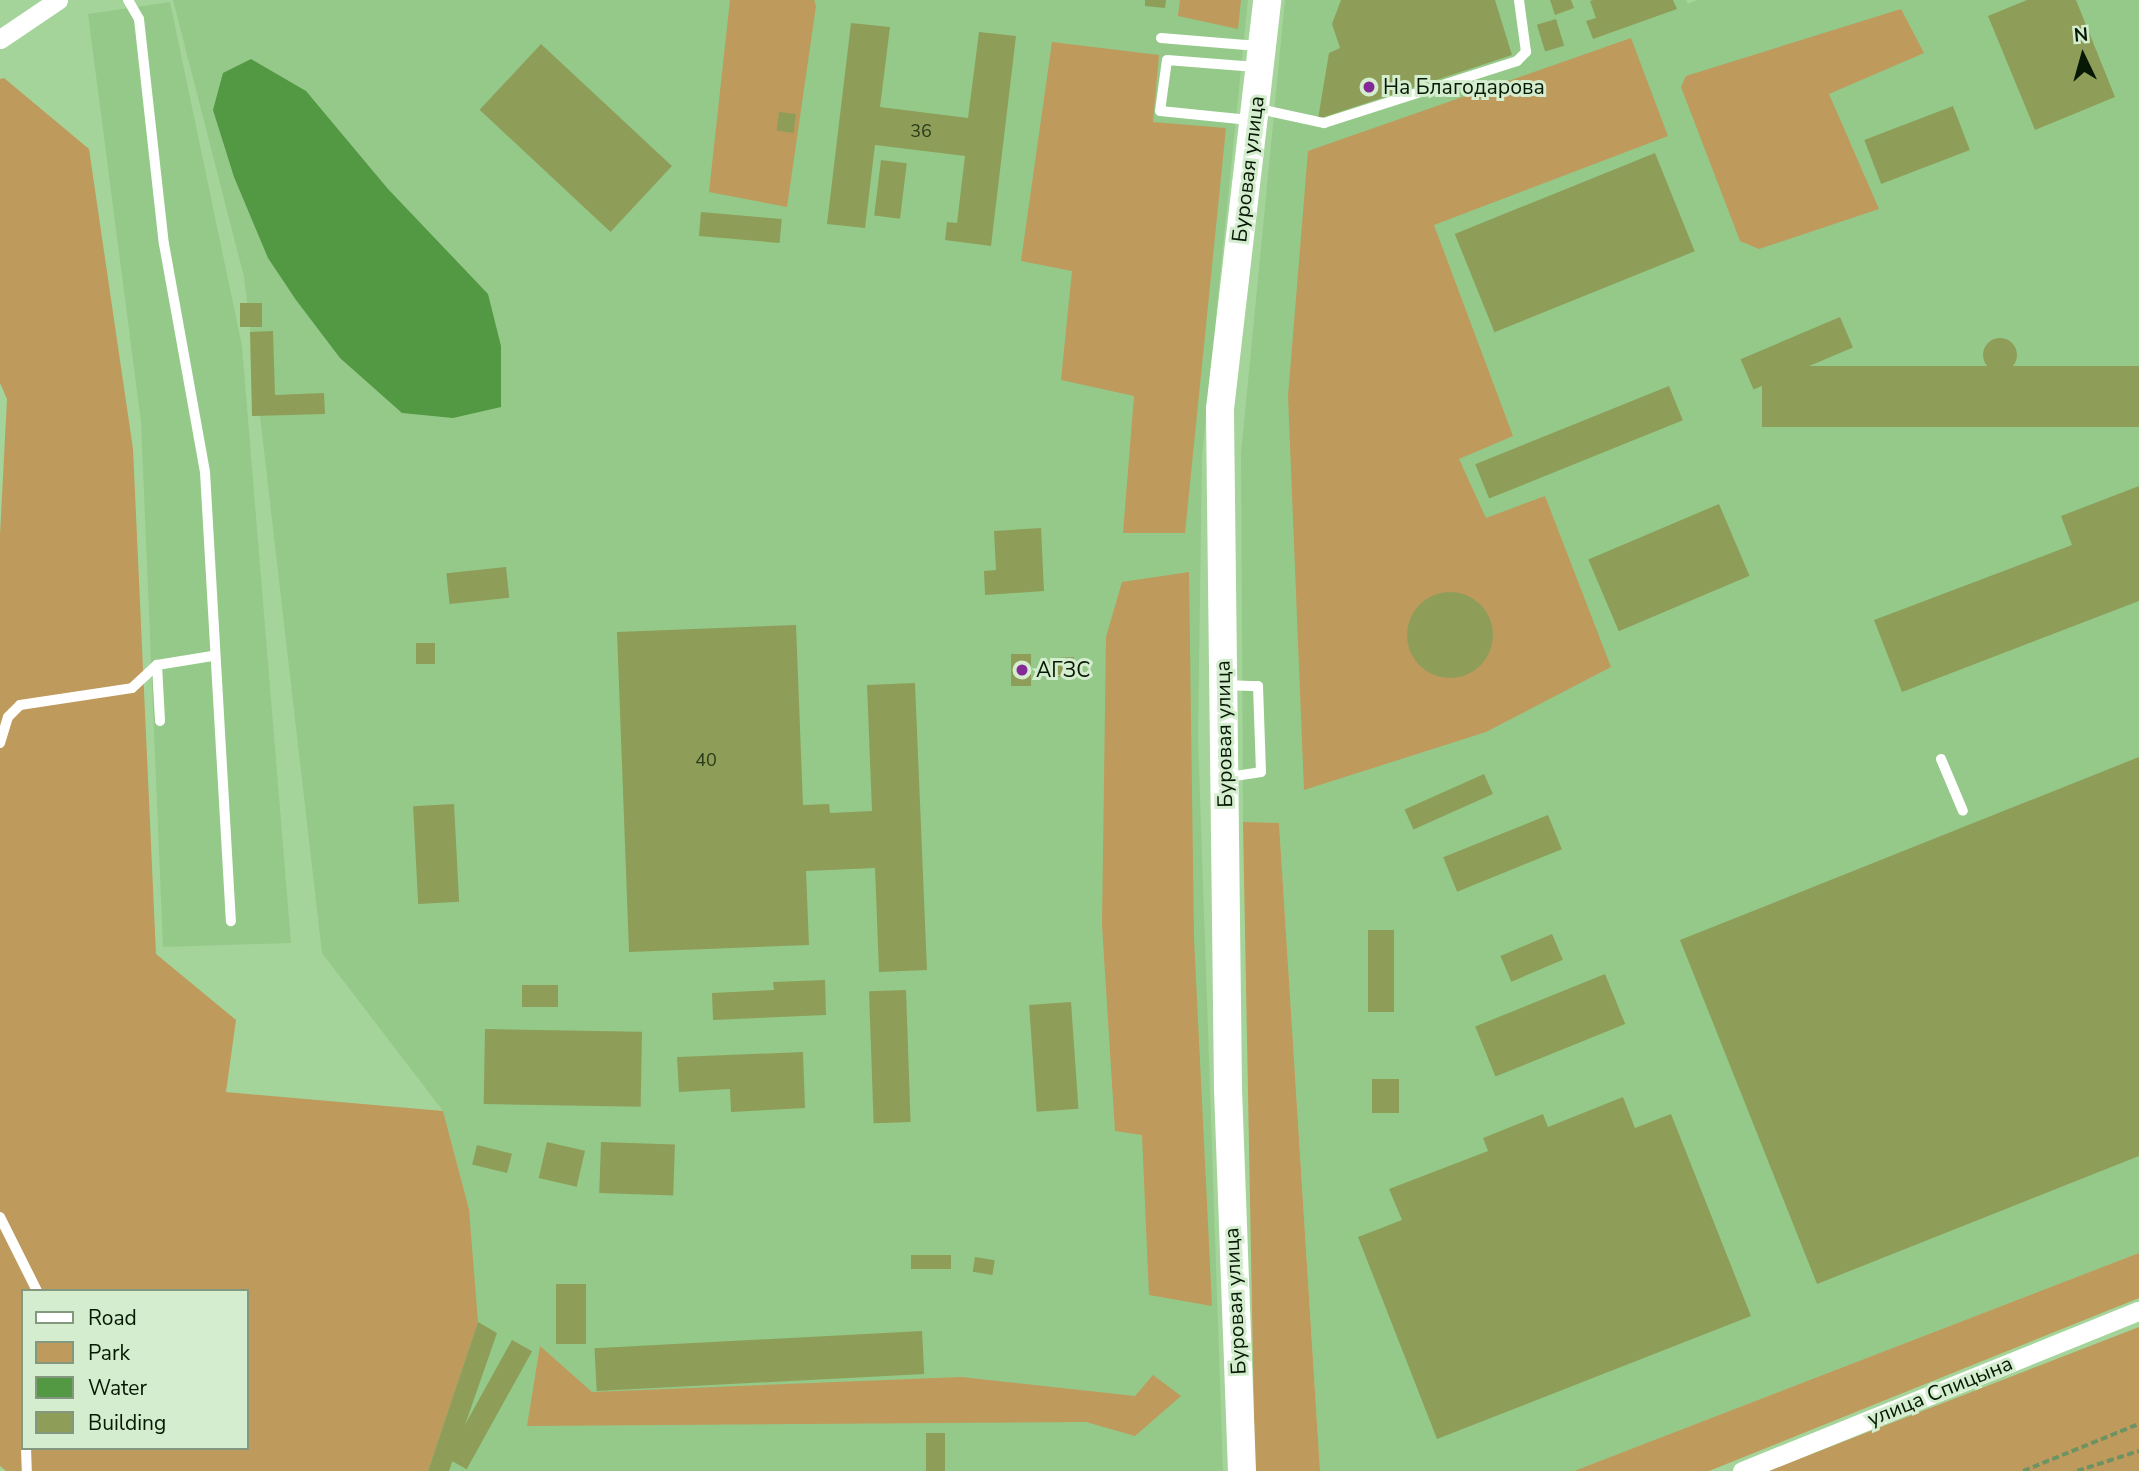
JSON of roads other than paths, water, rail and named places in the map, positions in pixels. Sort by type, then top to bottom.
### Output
[{"type":"main road","name":"Буровая улица","points":[[1242,1471],[1230,1200],[1220,409],[1267,0]]},
{"type":"street","points":[[0,39],[58,0]]},
{"type":"street","name":"улица Спицына","points":[[1742,1471],[2139,1311]]},
{"type":"lane","points":[[128,0],[139,19],[164,244],[205,472],[212,656],[231,921]]},
{"type":"lane","points":[[1261,57],[1167,60],[1160,110],[1254,114],[1324,123],[1517,61],[1526,52],[1519,0]]},
{"type":"lane","points":[[1161,38],[1261,57]]},
{"type":"lane","points":[[0,743],[8,717],[20,705],[132,688],[158,666],[212,656]]},
{"type":"lane","points":[[158,666],[160,721]]},
{"type":"lane","points":[[1941,759],[1964,811]]},
{"type":"lane","points":[[0,1217],[36,1289]]},
{"type":"lane","points":[[26,1450],[27,1471]]},
{"type":"water","points":[[251,59],[306,91],[388,189],[488,294],[501,346],[501,407],[453,418],[402,413],[340,358],[296,300],[268,258],[234,177],[213,110],[223,73]]},
{"type":"place","name":"На Благодарова","points":[[1369,87]]},
{"type":"place","name":"АГЗС","points":[[1022,670]]}]
